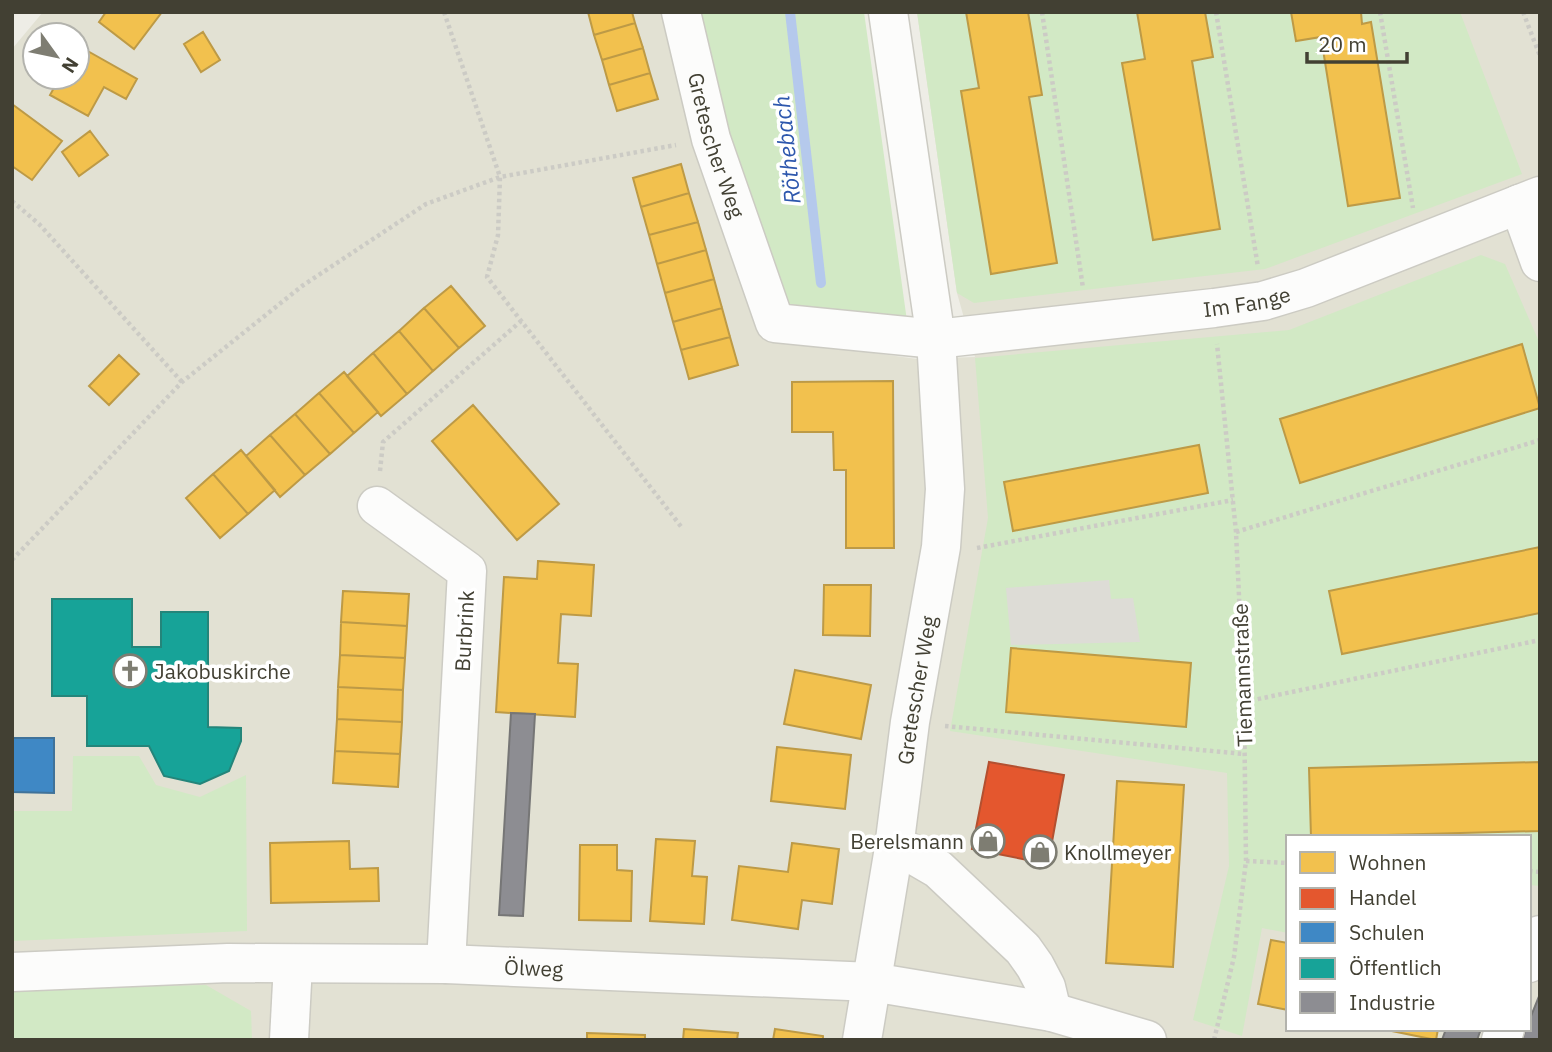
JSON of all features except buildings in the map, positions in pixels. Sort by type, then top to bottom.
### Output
[{"type":"street","name":"Gretescher Weg","points":[[681,12],[711,139],[775,323],[936,339]]},
{"type":"street","name":"Gretescher Weg","points":[[862,1040],[894,848],[909,722],[941,547],[945,489],[936,339],[888,12]]},
{"type":"street","name":"Im Fange","points":[[936,339],[1264,301],[1306,288],[1530,200]]},
{"type":"street","points":[[1530,200],[1540,262]]},
{"type":"street","name":"Burbrink","points":[[377,506],[467,571],[446,964]]},
{"type":"street","points":[[894,848],[915,855],[938,869],[1023,949],[1046,987],[1052,1012]]},
{"type":"street","points":[[1531,958],[1540,935]]},
{"type":"street","name":"Ölweg","points":[[12,972],[228,963],[446,964],[872,982],[1052,1012],[1147,1040]]},
{"type":"street","points":[[289,1040],[293,964]]},
{"type":"path","points":[[444,12],[500,177],[498,235],[486,277],[683,529]]},
{"type":"path","points":[[1042,12],[1087,321]]},
{"type":"path","points":[[1216,12],[1264,301]]},
{"type":"path","points":[[1380,12],[1419,244]]},
{"type":"path","points":[[1523,12],[1540,56]]},
{"type":"path","points":[[12,560],[182,382],[302,286],[426,204],[500,177],[711,139]]},
{"type":"path","points":[[12,201],[39,224],[182,382]]},
{"type":"path","name":"Tiemannstraße","points":[[1214,308],[1236,532],[1244,702],[1246,861],[1234,957],[1214,1040]]},
{"type":"path","points":[[377,506],[383,442],[521,321]]},
{"type":"path","points":[[1236,532],[1540,440]]},
{"type":"path","points":[[941,547],[976,549],[1233,500]]},
{"type":"path","points":[[1244,702],[1540,640]]},
{"type":"path","points":[[909,722],[1244,754]]},
{"type":"path","points":[[1246,861],[1286,863]]},
{"type":"shaded area","points":[[43,12],[663,12],[765,338],[917,359],[975,357],[957,293],[917,12],[1540,12],[1540,1040],[12,1040],[12,49],[21,38],[21,91],[91,91],[91,21],[35,21]]},
{"type":"shaded area","points":[[1109,580],[1111,599],[1133,598],[1140,642],[1011,645],[1006,588]]},
{"type":"green space","points":[[697,12],[864,12],[907,321],[785,309],[727,129]]},
{"type":"green space","points":[[917,12],[1460,12],[1522,174],[1265,269],[974,303],[957,293]]},
{"type":"green space","points":[[1481,255],[1505,264],[1540,344],[1540,886],[1531,885],[1531,835],[1286,835],[1286,933],[1262,928],[1242,1036],[1193,1020],[1229,866],[1227,773],[950,731],[988,518],[975,358],[1289,330]]},
{"type":"green space","points":[[73,756],[139,756],[156,785],[200,797],[246,775],[247,931],[12,941],[12,811],[72,811]]},
{"type":"green space","points":[[206,985],[251,1011],[252,1040],[12,1040],[12,989]]},
{"type":"waterway","name":"Röthebach","points":[[790,12],[821,283]]},
{"type":"place","name":"Jakobuskirche","points":[[130,671]]},
{"type":"place","name":"Berelsmann","points":[[988,841]]},
{"type":"place","name":"Knollmeyer","points":[[1040,852]]}]
